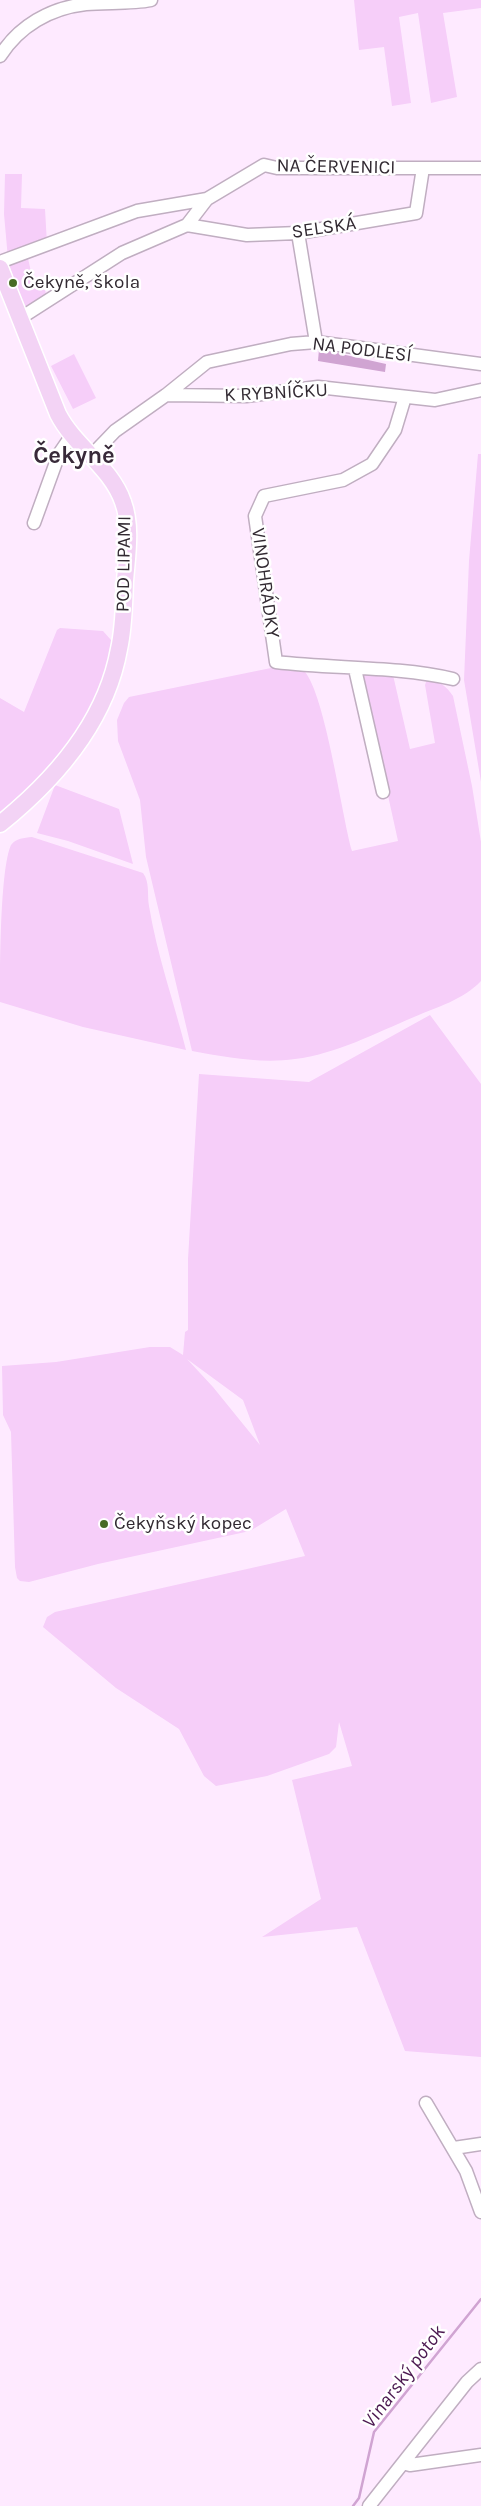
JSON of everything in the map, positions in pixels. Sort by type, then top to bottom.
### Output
[{"type":"main road","name":"POD LIPAMI","points":[[0,268],[58,414],[72,435],[120,494],[126,511],[128,529],[120,646],[100,708],[64,762],[32,796],[0,824]]},
{"type":"street","points":[[0,56],[10,40],[33,20],[87,4],[151,0]]},
{"type":"street","name":"NA ČERVENICI","points":[[0,262],[137,211],[207,200],[264,165],[277,168],[481,168]]},
{"type":"street","name":"SELSKÁ","points":[[187,225],[247,235],[298,232],[416,213],[421,191],[423,168]]},
{"type":"street","points":[[19,319],[122,253],[187,225],[207,200]]},
{"type":"street","points":[[298,232],[316,342]]},
{"type":"street","name":"NA PODLESÍ","points":[[166,395],[207,362],[291,344],[316,342],[481,364]]},
{"type":"street","name":"K RYBNÍČKU","points":[[166,395],[246,396],[318,387],[435,400],[481,390]]},
{"type":"street","points":[[90,456],[115,432],[166,395]]},
{"type":"street","name":"VINOHRÁDKY","points":[[405,397],[395,430],[372,464],[342,480],[264,496],[255,516],[276,662],[429,674],[453,679]]},
{"type":"street","points":[[34,523],[59,454],[72,435]]},
{"type":"street","points":[[354,669],[383,792]]},
{"type":"street","points":[[426,2103],[466,2171],[481,2212]]},
{"type":"street","points":[[454,2148],[481,2144]]},
{"type":"street","points":[[369,2506],[467,2382],[481,2369]]},
{"type":"street","points":[[403,2463],[410,2465],[481,2455]]},
{"type":"shaded area","points":[[354,0],[481,0],[481,8],[443,13],[457,97],[431,103],[418,13],[399,17],[411,103],[392,106],[384,47],[359,50]]},
{"type":"shaded area","points":[[5,174],[22,174],[21,208],[45,209],[47,244],[8,259],[4,214]]},
{"type":"shaded area","points":[[27,254],[34,285],[40,286],[43,283],[47,297],[24,310],[8,261]]},
{"type":"shaded area","points":[[319,349],[386,364],[385,372],[318,361]]},
{"type":"shaded area","points":[[74,354],[96,398],[73,409],[51,366]]},
{"type":"shaded area","points":[[478,454],[481,454],[481,782],[464,680],[469,561]]},
{"type":"shaded area","points":[[60,628],[103,631],[111,640],[113,650],[92,710],[57,761],[0,816],[0,698],[24,712],[57,630]]},
{"type":"shaded area","points":[[271,668],[302,669],[310,680],[318,699],[332,753],[352,851],[398,841],[361,673],[393,675],[410,749],[435,743],[425,685],[427,679],[435,680],[442,684],[453,696],[472,786],[481,842],[481,981],[474,988],[449,1002],[341,1048],[295,1059],[269,1061],[192,1051],[146,857],[140,800],[118,741],[117,720],[124,703],[129,697]]},
{"type":"shaded area","points":[[55,785],[119,809],[133,864],[68,841],[37,833]]},
{"type":"shaded area","points":[[32,837],[143,873],[147,884],[156,942],[186,1050],[83,1027],[0,1002],[1,920],[7,857],[11,845],[15,841]]},
{"type":"shaded area","points":[[430,1015],[481,1084],[481,2057],[405,2051],[357,1927],[262,1937],[321,1899],[292,1780],[352,1766],[339,1722],[336,1747],[329,1754],[267,1776],[216,1786],[204,1776],[179,1729],[116,1688],[43,1627],[47,1617],[55,1612],[305,1556],[286,1509],[250,1531],[98,1564],[29,1582],[20,1581],[17,1578],[15,1567],[11,1432],[3,1415],[2,1366],[56,1362],[150,1347],[170,1347],[183,1355],[185,1332],[188,1330],[188,1259],[199,1074],[309,1082]],"holes":[[[187,1359],[243,1400],[260,1445],[213,1387]]]},
{"type":"waterway","name":"Vinarský potok","points":[[353,2506],[359,2498],[374,2432],[481,2299]]},
{"type":"place","name":"Čekyně, škola","points":[[13,283]]},
{"type":"place","name":"Čekyňský kopec","points":[[104,1524]]},
{"type":"district","name":"Čekyně","points":[[74,456]]}]
